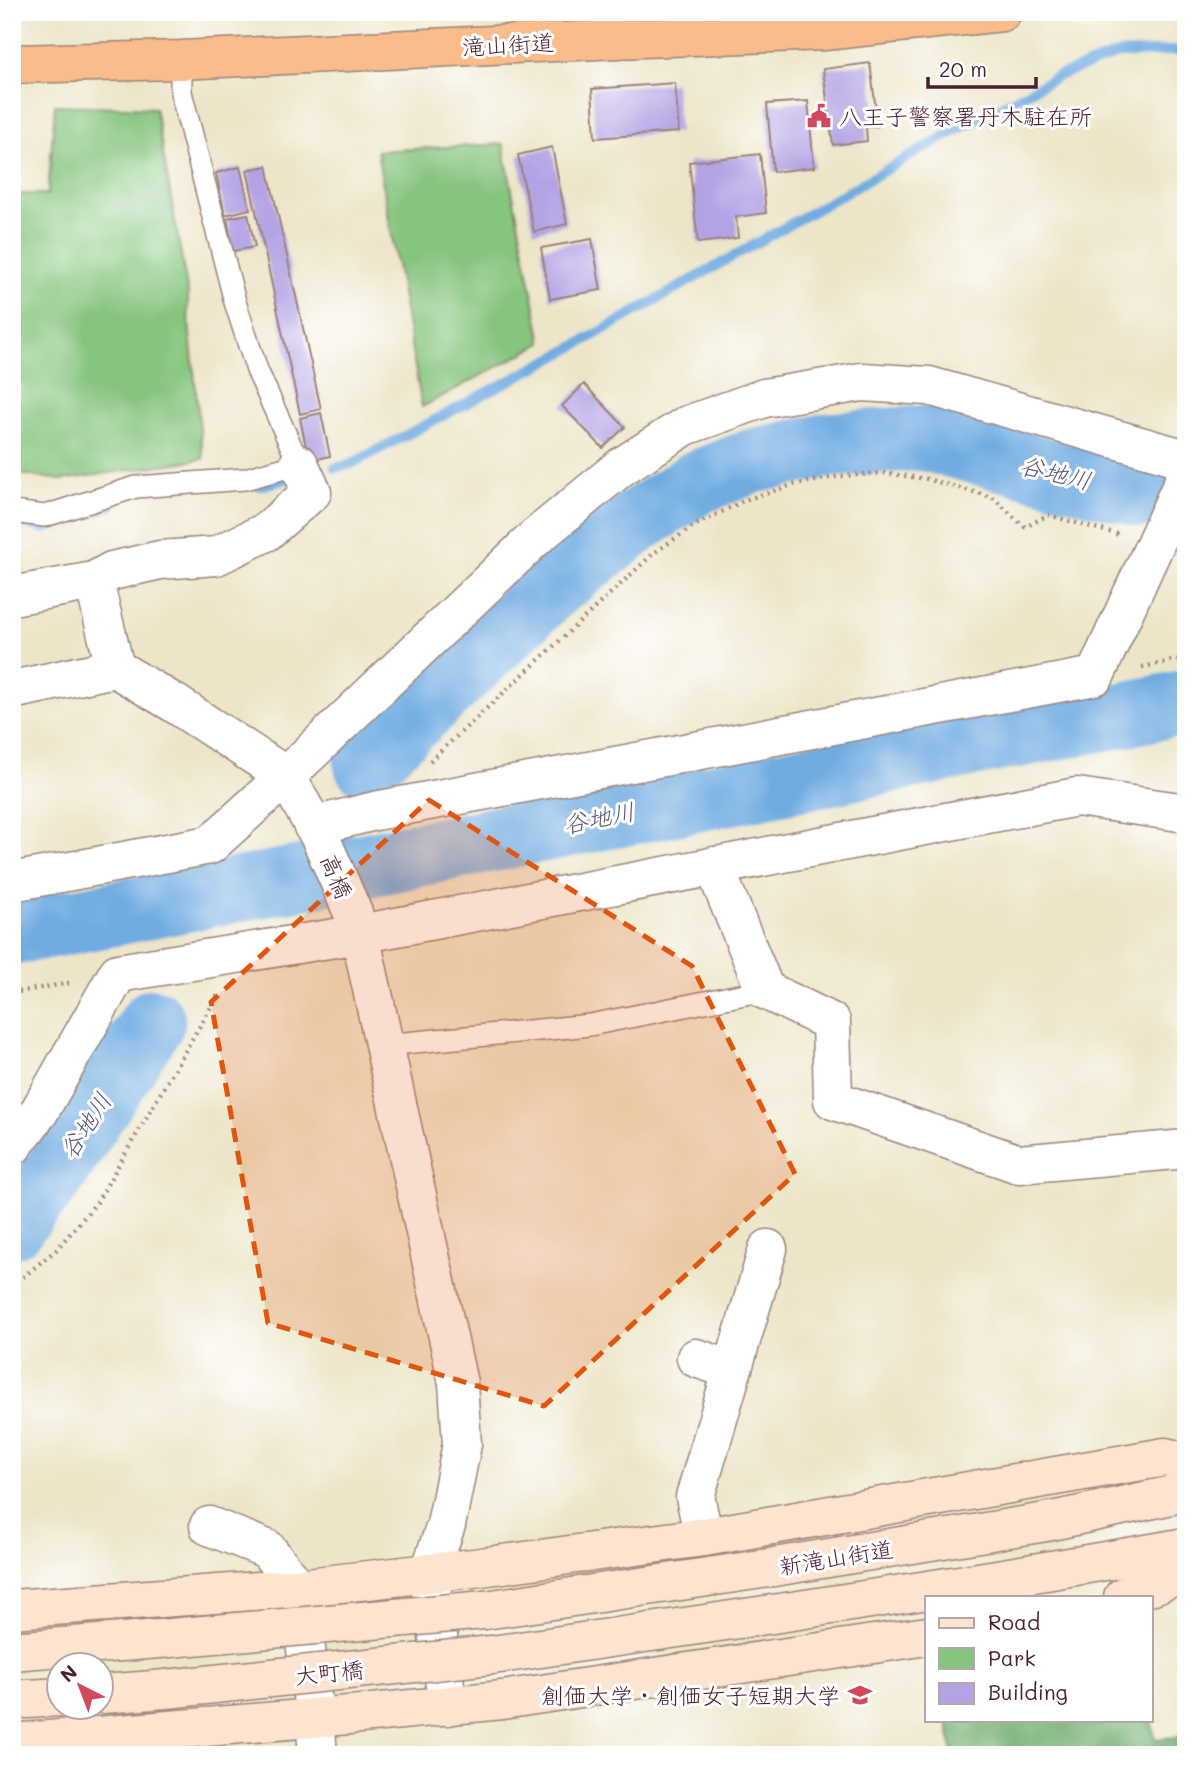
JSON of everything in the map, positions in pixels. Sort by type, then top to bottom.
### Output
[{"type":"highway","name":"滝山街道","points":[[12,64],[181,60],[824,31],[1002,12]]},
{"type":"main road","points":[[12,1609],[298,1588],[429,1574],[704,1537],[1166,1457],[1186,1462]]},
{"type":"main road","name":"新滝山街道","points":[[485,1610],[762,1569],[1052,1521],[1186,1492]]},
{"type":"main road","name":"新滝山街道","points":[[492,1655],[765,1616],[1186,1548]]},
{"type":"main road","points":[[1126,1596],[1186,1572]]},
{"type":"main road","name":"大町橋","points":[[12,1650],[485,1610]]},
{"type":"main road","points":[[12,1743],[316,1736],[448,1706],[925,1636]]},
{"type":"main road","name":"大町橋","points":[[116,1693],[492,1655]]},
{"type":"main road","points":[[12,1700],[46,1698]]},
{"type":"street","points":[[12,882],[210,845],[536,537],[621,467],[685,426],[764,398],[862,382],[929,386],[1186,458]]},
{"type":"street","points":[[12,596],[94,581],[112,571],[160,560],[216,556],[266,532],[312,492],[299,464]]},
{"type":"street","points":[[317,833],[375,811],[1095,676],[1186,476]]},
{"type":"street","points":[[94,581],[115,668]]},
{"type":"street","points":[[12,690],[115,668],[286,776]]},
{"type":"street","name":"高橋","points":[[286,776],[317,833],[356,923],[458,1383],[462,1444],[446,1525],[429,1574]]},
{"type":"street","points":[[12,1147],[39,1112],[118,973],[243,952],[356,923],[714,866],[1077,797],[1186,813]]},
{"type":"street","points":[[714,866],[765,989],[831,1022],[833,1100],[1019,1164],[1186,1149]]},
{"type":"street","points":[[704,1537],[695,1497],[768,1250]]},
{"type":"street","points":[[696,1358],[733,1370]]},
{"type":"street","points":[[209,1527],[267,1549],[298,1588],[316,1736]]},
{"type":"street","points":[[429,1574],[448,1706]]},
{"type":"lane","points":[[12,512],[45,516],[136,487],[245,479],[299,464],[257,370],[235,302],[181,92],[181,60]]},
{"type":"lane","points":[[384,1045],[590,1025],[765,989]]},
{"type":"path","points":[[425,766],[654,553],[713,516],[746,500],[792,485],[840,476],[884,473],[928,479],[992,497],[1025,527],[1048,515],[1155,545]]},
{"type":"path","points":[[12,1286],[56,1250],[97,1202],[243,952]]},
{"type":"highlighted area","points":[[429,800],[692,966],[795,1174],[544,1406],[268,1323],[211,1002]]},
{"type":"green space","points":[[55,105],[155,108],[188,294],[203,459],[62,480],[12,473],[12,194],[48,194]]},
{"type":"green space","points":[[503,144],[542,343],[422,407],[377,151]]},
{"type":"green space","points":[[948,1722],[1152,1722],[1155,1739],[1186,1736],[1186,1755],[952,1755]]},
{"type":"building","points":[[870,63],[878,126],[866,127],[867,141],[833,145],[823,69]]},
{"type":"building","points":[[675,83],[679,132],[595,138],[592,89]]},
{"type":"building","points":[[808,101],[814,167],[773,172],[767,104]]},
{"type":"building","points":[[552,147],[567,224],[534,232],[518,155]]},
{"type":"building","points":[[760,154],[766,213],[736,217],[738,238],[698,243],[689,162]]},
{"type":"building","points":[[267,166],[321,409],[300,414],[247,170]]},
{"type":"building","points":[[240,167],[250,209],[225,215],[216,173]]},
{"type":"building","points":[[248,214],[255,247],[233,251],[227,218]]},
{"type":"building","points":[[592,239],[601,290],[550,299],[541,248]]},
{"type":"building","points":[[584,384],[625,427],[603,448],[562,406]]},
{"type":"building","points":[[321,413],[330,456],[309,461],[300,418]]},
{"type":"waterway","points":[[335,468],[351,464],[568,350],[944,137],[1058,76],[1118,54],[1186,50]]},
{"type":"waterway","name":"谷地川","points":[[366,764],[552,587],[639,520],[698,482],[753,461],[829,445],[922,438],[1143,495]]},
{"type":"waterway","points":[[259,486],[292,478]]},
{"type":"waterway","points":[[15,520],[44,529],[112,505]]},
{"type":"waterway","name":"谷地川","points":[[12,933],[1186,702]]},
{"type":"waterway","name":"谷地川","points":[[12,1226],[52,1177],[153,1021]]},
{"type":"place","name":"八王子警察署丹木駐在所","points":[[819,116]]},
{"type":"place","name":"創価大学・創価女子短期大学","points":[[860,1695]]}]
